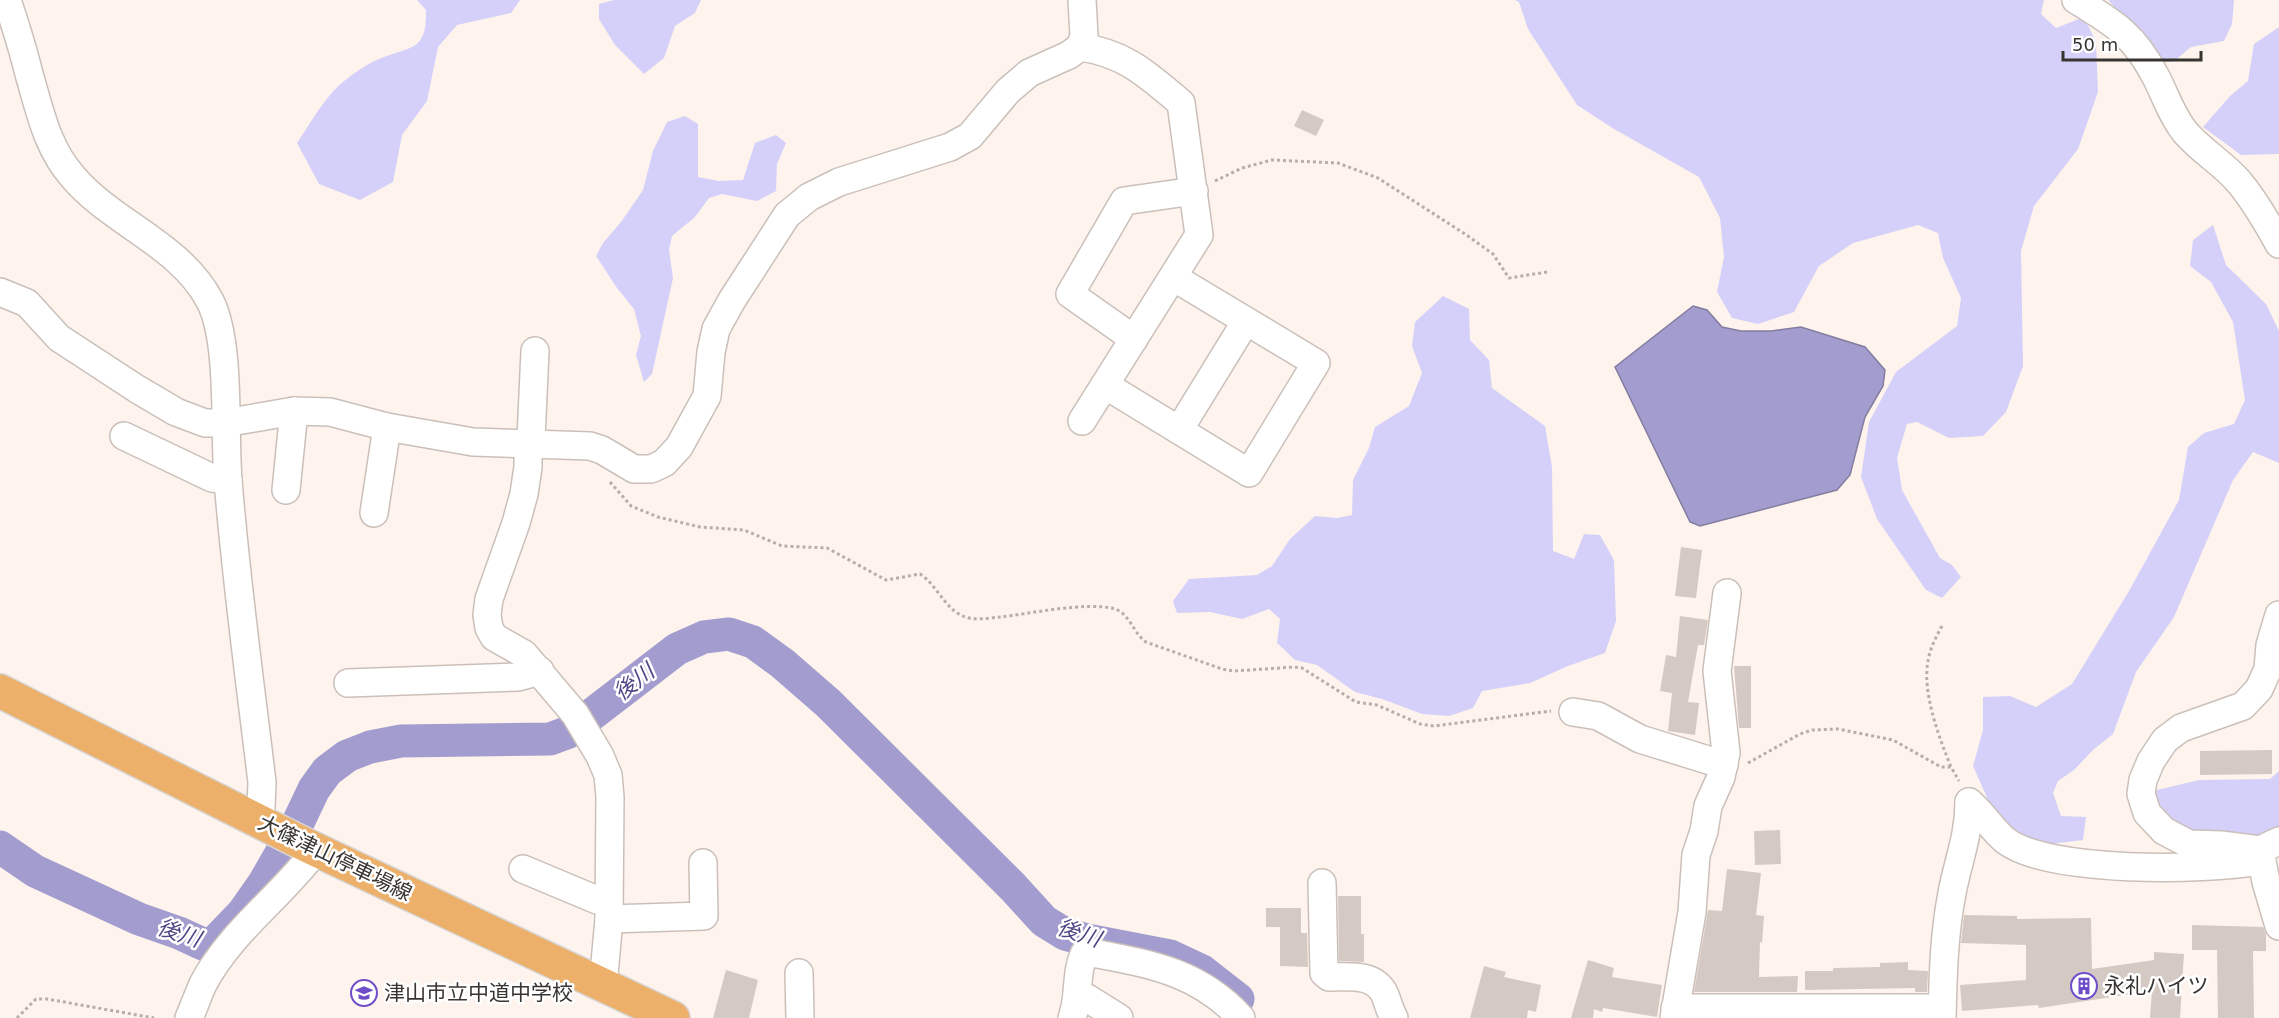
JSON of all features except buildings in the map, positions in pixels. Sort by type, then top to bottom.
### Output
[{"type":"main road","name":"大篠津山停車場線","points":[[0,691],[311,847],[673,1018]]},
{"type":"street","points":[[7,0],[45,130],[57,157],[74,179],[113,213],[168,251],[194,277],[210,301],[218,324],[223,361],[228,480],[262,782],[261,807],[266,824]]},
{"type":"street","points":[[0,292],[27,303],[59,338],[176,412],[205,423],[225,423],[294,411],[330,412],[387,427],[473,442],[590,446],[602,450],[634,470],[651,469],[664,463],[679,447],[707,396],[711,352],[716,329],[787,215],[809,197],[839,182],[950,147],[970,136],[1008,91],[1029,73],[1069,55],[1080,47],[1084,36],[1082,0]]},
{"type":"street","points":[[2076,0],[2114,23],[2132,40],[2157,79],[2169,108],[2185,131],[2201,149],[2239,182],[2262,212],[2279,244]]},
{"type":"street","points":[[1080,47],[1113,54],[1145,72],[1181,103],[1200,235],[1082,421]]},
{"type":"street","points":[[1134,339],[1070,294],[1124,201],[1194,191]]},
{"type":"street","points":[[1105,385],[1249,473],[1316,363],[1173,278]]},
{"type":"street","points":[[1179,430],[1246,321]]},
{"type":"street","points":[[534,351],[531,438],[528,445],[524,494],[513,534],[489,599],[487,615],[489,628],[494,637],[524,654],[581,723],[608,775],[610,797],[609,910],[602,984]]},
{"type":"street","points":[[286,490],[294,411]]},
{"type":"street","points":[[374,513],[387,427]]},
{"type":"street","points":[[124,436],[212,478],[228,480]]},
{"type":"street","points":[[1727,593],[1717,672],[1726,753],[1721,777],[1708,806],[1704,831],[1696,855],[1692,912],[1675,1013],[1942,1013],[1948,919],[1952,892],[1969,824],[1969,802]]},
{"type":"street","points":[[2267,850],[2189,844],[2164,831],[2146,813],[2141,794],[2143,780],[2151,761],[2165,740],[2181,728],[2243,706],[2259,688],[2268,669],[2270,645],[2279,615]]},
{"type":"street","points":[[348,683],[518,677],[540,671]]},
{"type":"street","points":[[1573,712],[1598,716],[1640,739],[1724,765]]},
{"type":"street","points":[[1969,802],[2007,842],[2039,855],[2076,863],[2136,867],[2235,864],[2267,850]]},
{"type":"street","points":[[189,1018],[204,983],[224,952],[302,869],[311,847]]},
{"type":"street","points":[[2267,850],[2279,926]]},
{"type":"street","points":[[523,869],[597,900],[609,910],[704,916],[703,863]]},
{"type":"street","points":[[1322,883],[1324,973],[1329,977],[1365,978],[1376,982],[1384,993],[1394,1018]]},
{"type":"street","points":[[1075,1007],[1079,965],[1084,954],[1093,953],[1158,965],[1183,974],[1208,989],[1241,1018]]},
{"type":"street","points":[[799,973],[800,1018]]},
{"type":"street","points":[[1075,1007],[1087,998],[1119,1018]]},
{"type":"path","points":[[1194,191],[1242,168],[1272,160],[1338,163],[1378,178],[1465,234],[1492,254],[1509,278],[1547,272]]},
{"type":"path","points":[[609,481],[631,506],[658,517],[700,527],[744,530],[782,546],[827,548],[886,580],[920,574],[930,580],[962,616],[988,618],[1069,608],[1116,609],[1126,615],[1139,638],[1146,642],[1222,669],[1234,671],[1294,666],[1302,668],[1356,702],[1386,708],[1420,724],[1434,726],[1548,711],[1573,712]]},
{"type":"path","points":[[1942,626],[1930,649],[1927,664],[1928,681],[1940,741],[1969,802]]},
{"type":"path","points":[[1724,765],[1749,763],[1800,734],[1812,730],[1838,729],[1893,740],[1941,767],[1951,767]]},
{"type":"path","points":[[17,1018],[36,999],[47,999],[154,1018]]},
{"type":"shaded area","points":[[417,0],[520,0],[511,13],[457,25],[438,47],[427,101],[402,135],[393,182],[360,200],[319,184],[297,143],[320,108],[340,84],[371,63],[408,49],[420,41],[426,24],[426,10]]},
{"type":"shaded area","points":[[614,0],[701,0],[695,13],[675,26],[664,58],[644,74],[615,45],[599,19],[599,4]]},
{"type":"shaded area","points":[[1515,0],[2044,0],[2041,14],[2056,28],[2084,17],[2096,42],[2098,92],[2078,149],[2034,206],[2021,251],[2023,366],[2006,412],[1983,436],[1949,438],[1917,422],[1907,424],[1897,458],[1902,490],[1940,558],[1952,565],[1961,577],[1942,598],[1926,590],[1877,519],[1861,477],[1869,422],[1896,372],[1957,326],[1961,298],[1943,258],[1938,233],[1918,225],[1853,243],[1819,266],[1794,312],[1758,324],[1732,318],[1717,292],[1724,257],[1720,218],[1699,177],[1614,129],[1577,105],[1528,29],[1519,2]]},
{"type":"shaded area","points":[[2108,0],[2234,0],[2232,24],[2224,41],[2191,47],[2173,62],[2165,62]]},
{"type":"shaded area","points":[[2279,27],[2279,154],[2241,155],[2203,127],[2230,96],[2248,81],[2254,44]]},
{"type":"shaded area","points":[[685,116],[698,124],[698,177],[718,181],[743,180],[755,143],[776,135],[786,143],[777,164],[776,191],[757,201],[722,194],[709,198],[695,217],[672,236],[669,250],[673,278],[652,374],[644,382],[636,355],[641,336],[634,309],[596,256],[603,243],[643,190],[653,151],[667,122]]},
{"type":"shaded area","points":[[2213,225],[2226,265],[2266,304],[2279,331],[2279,463],[2253,452],[2233,480],[2174,617],[2136,672],[2113,734],[2093,750],[2074,770],[2058,781],[2053,793],[2061,816],[2086,817],[2083,840],[2043,845],[2009,827],[1988,800],[1973,766],[1983,730],[1983,697],[2010,696],[2036,707],[2072,684],[2129,591],[2179,500],[2188,447],[2204,433],[2234,424],[2245,400],[2233,322],[2211,282],[2190,266],[2193,240]]},
{"type":"shaded area","points":[[1443,296],[1469,309],[1470,340],[1489,360],[1492,388],[1545,426],[1552,467],[1553,551],[1574,559],[1584,534],[1600,535],[1614,560],[1616,621],[1605,653],[1530,683],[1482,691],[1473,708],[1449,716],[1422,714],[1355,692],[1317,665],[1295,660],[1277,643],[1280,619],[1269,609],[1242,619],[1210,612],[1177,613],[1173,601],[1189,579],[1257,575],[1272,566],[1290,539],[1315,516],[1337,518],[1352,515],[1353,480],[1369,448],[1375,427],[1409,406],[1422,373],[1412,346],[1415,322]]},
{"type":"shaded area","points":[[1693,306],[1707,310],[1722,327],[1741,331],[1771,331],[1801,327],[1865,347],[1885,370],[1883,386],[1865,417],[1850,475],[1837,490],[1700,526],[1690,522],[1615,367]]},
{"type":"shaded area","points":[[2279,771],[2279,833],[2263,841],[2190,838],[2158,818],[2153,791],[2199,780],[2270,779]]},
{"type":"waterway","name":"後川","points":[[0,847],[35,871],[139,919],[203,944],[214,943],[243,913],[264,883],[295,829],[314,789],[327,771],[347,756],[370,747],[401,741],[550,739],[569,732],[677,649],[704,637],[729,634],[753,642],[782,663],[828,703],[1013,887],[1044,921],[1065,934],[1170,956],[1202,971],[1238,999]]},
{"type":"place","name":"永礼ハイツ","points":[[2084,986]]},
{"type":"place","name":"津山市立中道中学校","points":[[364,993]]}]
